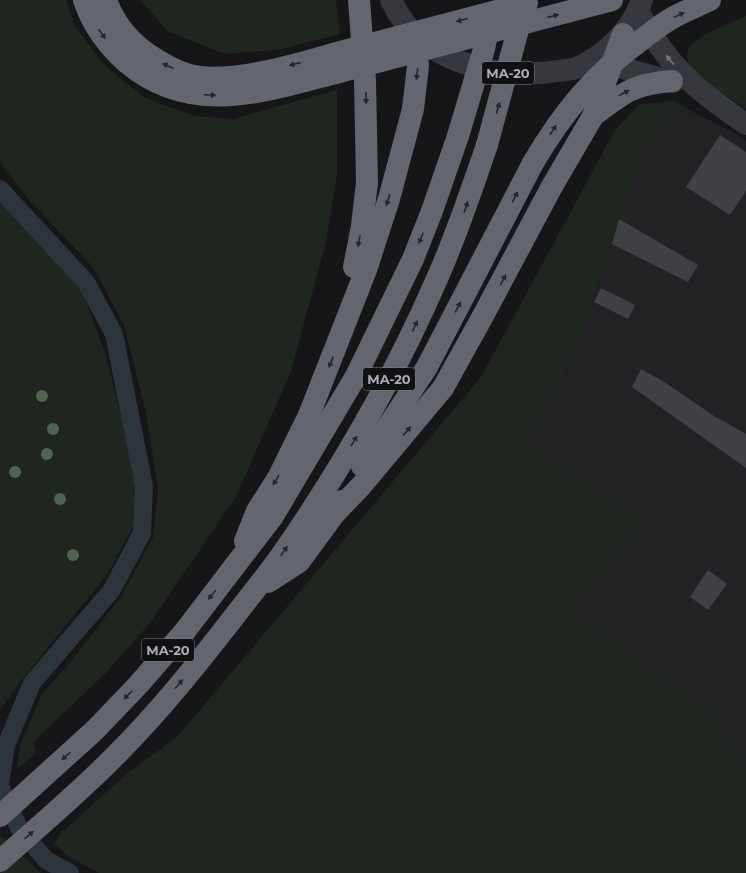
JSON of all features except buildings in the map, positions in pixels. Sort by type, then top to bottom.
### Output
[{"type":"highway","points":[[84,0],[88,12],[100,33],[116,53],[136,70],[160,85],[184,93],[215,96],[243,94],[274,89],[612,0]]},
{"type":"highway","points":[[106,0],[122,30],[139,48],[164,65],[190,75],[218,77],[247,74],[294,65],[538,0]]},
{"type":"highway","points":[[339,342],[362,226],[367,182],[366,80],[358,0]]},
{"type":"highway","name":"MA-20","points":[[0,816],[94,730],[139,684],[180,637],[273,516],[356,376],[413,259],[432,212],[458,136],[484,49],[495,0]]},
{"type":"highway","name":"MA-20","points":[[0,861],[116,755],[209,650],[284,552],[332,478],[379,398],[436,281],[460,223],[487,145],[517,40],[526,0]]},
{"type":"highway","points":[[335,513],[353,480],[426,367],[533,163],[554,127],[583,91],[625,52],[672,18],[710,0]]},
{"type":"highway","points":[[252,593],[298,562],[335,513],[361,486],[443,388],[551,188],[593,116],[623,34]]},
{"type":"highway","points":[[236,564],[256,511],[278,478],[309,415],[339,342],[366,270],[389,199],[413,109],[418,66],[414,35]]},
{"type":"highway","points":[[593,116],[623,93],[648,83],[672,81]]},
{"type":"street","points":[[391,0],[397,12],[414,35],[443,53],[474,66],[508,73],[542,74],[575,68],[612,65],[672,81],[707,97]]},
{"type":"street","points":[[575,68],[601,54],[623,34],[640,5]]},
{"type":"street","points":[[640,5],[655,42],[676,67],[707,97],[746,124]]},
{"type":"shaded area","points":[[0,0],[66,0],[75,26],[103,64],[145,98],[195,116],[233,119],[337,90],[337,176],[326,242],[291,371],[236,497],[149,624],[106,673],[33,742],[36,753],[17,769],[20,745],[42,694],[72,660],[120,598],[153,538],[158,488],[146,412],[124,325],[93,267],[30,201],[0,163]]},
{"type":"shaded area","points":[[140,0],[336,0],[340,34],[277,50],[225,54],[169,32]]},
{"type":"shaded area","points":[[746,16],[746,109],[692,72],[687,58],[689,47],[707,33]]},
{"type":"shaded area","points":[[675,101],[697,114],[670,110],[634,171],[604,269],[565,375],[524,442],[644,519],[569,611],[715,714],[729,749],[746,759],[746,873],[99,873],[69,857],[54,844],[60,834],[130,771],[177,737],[481,377],[615,130],[640,104]]},
{"type":"shaded area","points":[[670,110],[697,114],[729,130],[746,141],[746,759],[729,749],[715,714],[569,611],[524,442],[565,375],[604,269],[634,171]]},
{"type":"shaded area","points":[[0,201],[81,287],[106,356],[133,464],[138,508],[133,527],[108,573],[21,681],[0,710]]},
{"type":"shaded area","points":[[0,835],[41,873],[0,873]]},
{"type":"waterway","points":[[0,189],[86,282],[114,334],[144,486],[142,533],[111,591],[32,683],[6,745],[0,784]]},
{"type":"waterway","points":[[0,786],[19,828],[46,860],[70,873]]}]
